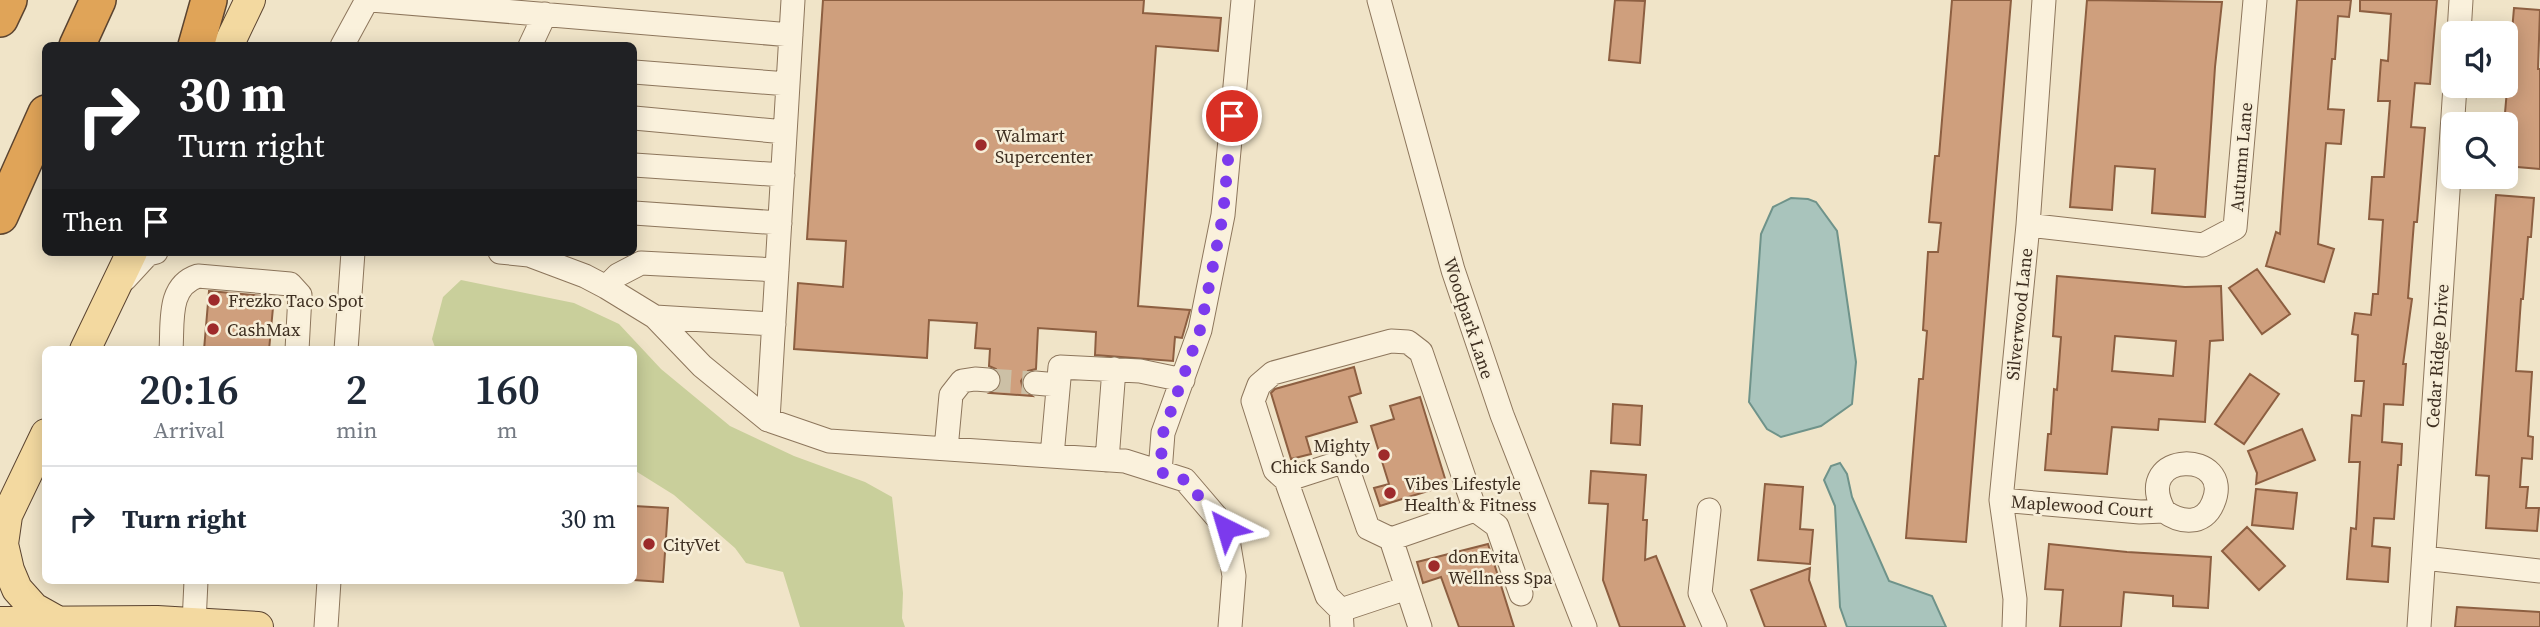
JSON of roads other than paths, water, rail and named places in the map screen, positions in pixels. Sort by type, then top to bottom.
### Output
[{"type":"highway","points":[[0,19],[9,0]]},
{"type":"highway","points":[[78,42],[98,0]]},
{"type":"highway","points":[[198,42],[209,0]]},
{"type":"highway","points":[[0,216],[42,122]]},
{"type":"main road","points":[[230,42],[250,0]]},
{"type":"main road","points":[[87,346],[130,256]]},
{"type":"main road","points":[[42,442],[4,523],[3,544],[17,589],[34,608],[59,622]]},
{"type":"main road","points":[[0,622],[194,622],[258,627]]},
{"type":"street","points":[[352,42],[369,0],[791,34]]},
{"type":"street","points":[[768,420],[793,0]]},
{"type":"street","points":[[1160,472],[1163,433],[1200,330],[1223,215],[1243,0]]},
{"type":"street","name":"Woodpark Lane","points":[[1379,0],[1452,270],[1502,415],[1584,627]]},
{"type":"street","name":"Silverwood Lane","points":[[2014,627],[2015,599],[2001,500],[2028,225],[2044,0]]},
{"type":"street","name":"Autumn Lane","points":[[2028,225],[2203,244],[2235,228],[2255,0]]},
{"type":"street","points":[[2460,21],[2461,0]]},
{"type":"street","points":[[532,42],[545,14]]},
{"type":"street","points":[[637,72],[788,85]]},
{"type":"street","name":"Cedar Ridge Drive","points":[[2419,627],[2454,98]]},
{"type":"street","points":[[637,118],[785,132]]},
{"type":"street","points":[[637,165],[783,175]]},
{"type":"street","points":[[637,213],[780,223]]},
{"type":"street","points":[[113,291],[146,256]]},
{"type":"street","points":[[346,346],[353,256]]},
{"type":"street","points":[[532,256],[585,276],[655,317],[702,366],[768,420],[829,441],[1125,461],[1185,480],[1226,528],[1234,576],[1230,627]]},
{"type":"street","points":[[606,287],[618,275],[640,263],[777,270]]},
{"type":"street","points":[[171,346],[175,296],[186,280],[198,276],[290,284],[300,295],[297,346]]},
{"type":"street","points":[[655,317],[774,324]]},
{"type":"street","points":[[1407,588],[1342,619],[1327,596],[1286,480],[1275,470],[1253,401],[1259,385],[1273,373],[1391,341],[1408,342],[1421,352],[1475,510],[1497,526],[1521,594]]},
{"type":"street","points":[[1052,456],[1060,366],[1140,371],[1183,380]]},
{"type":"street","points":[[1107,460],[1114,369]]},
{"type":"street","points":[[946,449],[951,395],[961,381],[988,380]]},
{"type":"street","points":[[1035,383],[1058,385]]},
{"type":"street","points":[[1286,480],[1345,461],[1368,528],[1391,539],[1475,510]]},
{"type":"street","name":"Maplewood Court","points":[[2001,500],[2140,512],[2164,511]]},
{"type":"street","points":[[1709,510],[1700,593],[1715,627]]},
{"type":"street","points":[[1391,539],[1420,627]]},
{"type":"street","points":[[2424,558],[2540,570]]},
{"type":"street","points":[[194,622],[196,584]]},
{"type":"street","points":[[326,627],[329,584]]},
{"type":"water","points":[[1791,198],[1816,202],[1837,231],[1856,362],[1852,404],[1821,426],[1781,437],[1767,429],[1749,402],[1761,234],[1773,207]]},
{"type":"water","points":[[1840,463],[1847,474],[1852,497],[1889,581],[1932,596],[1946,627],[1847,627],[1840,607],[1835,506],[1824,480],[1831,466]]},
{"type":"tunnel","points":[[988,380],[1035,383]]},
{"type":"place","name":"Walmart Supercenter","points":[[981,145]]},
{"type":"place","name":"Frezko Taco Spot","points":[[214,300]]},
{"type":"place","name":"CashMax","points":[[213,329]]},
{"type":"place","name":"Mighty Chick Sando","points":[[1384,455]]},
{"type":"place","name":"Vibes Lifestyle Health & Fitness","points":[[1390,493]]},
{"type":"place","name":"CityVet","points":[[649,544]]},
{"type":"place","name":"donEvita Wellness Spa","points":[[1434,566]]}]
